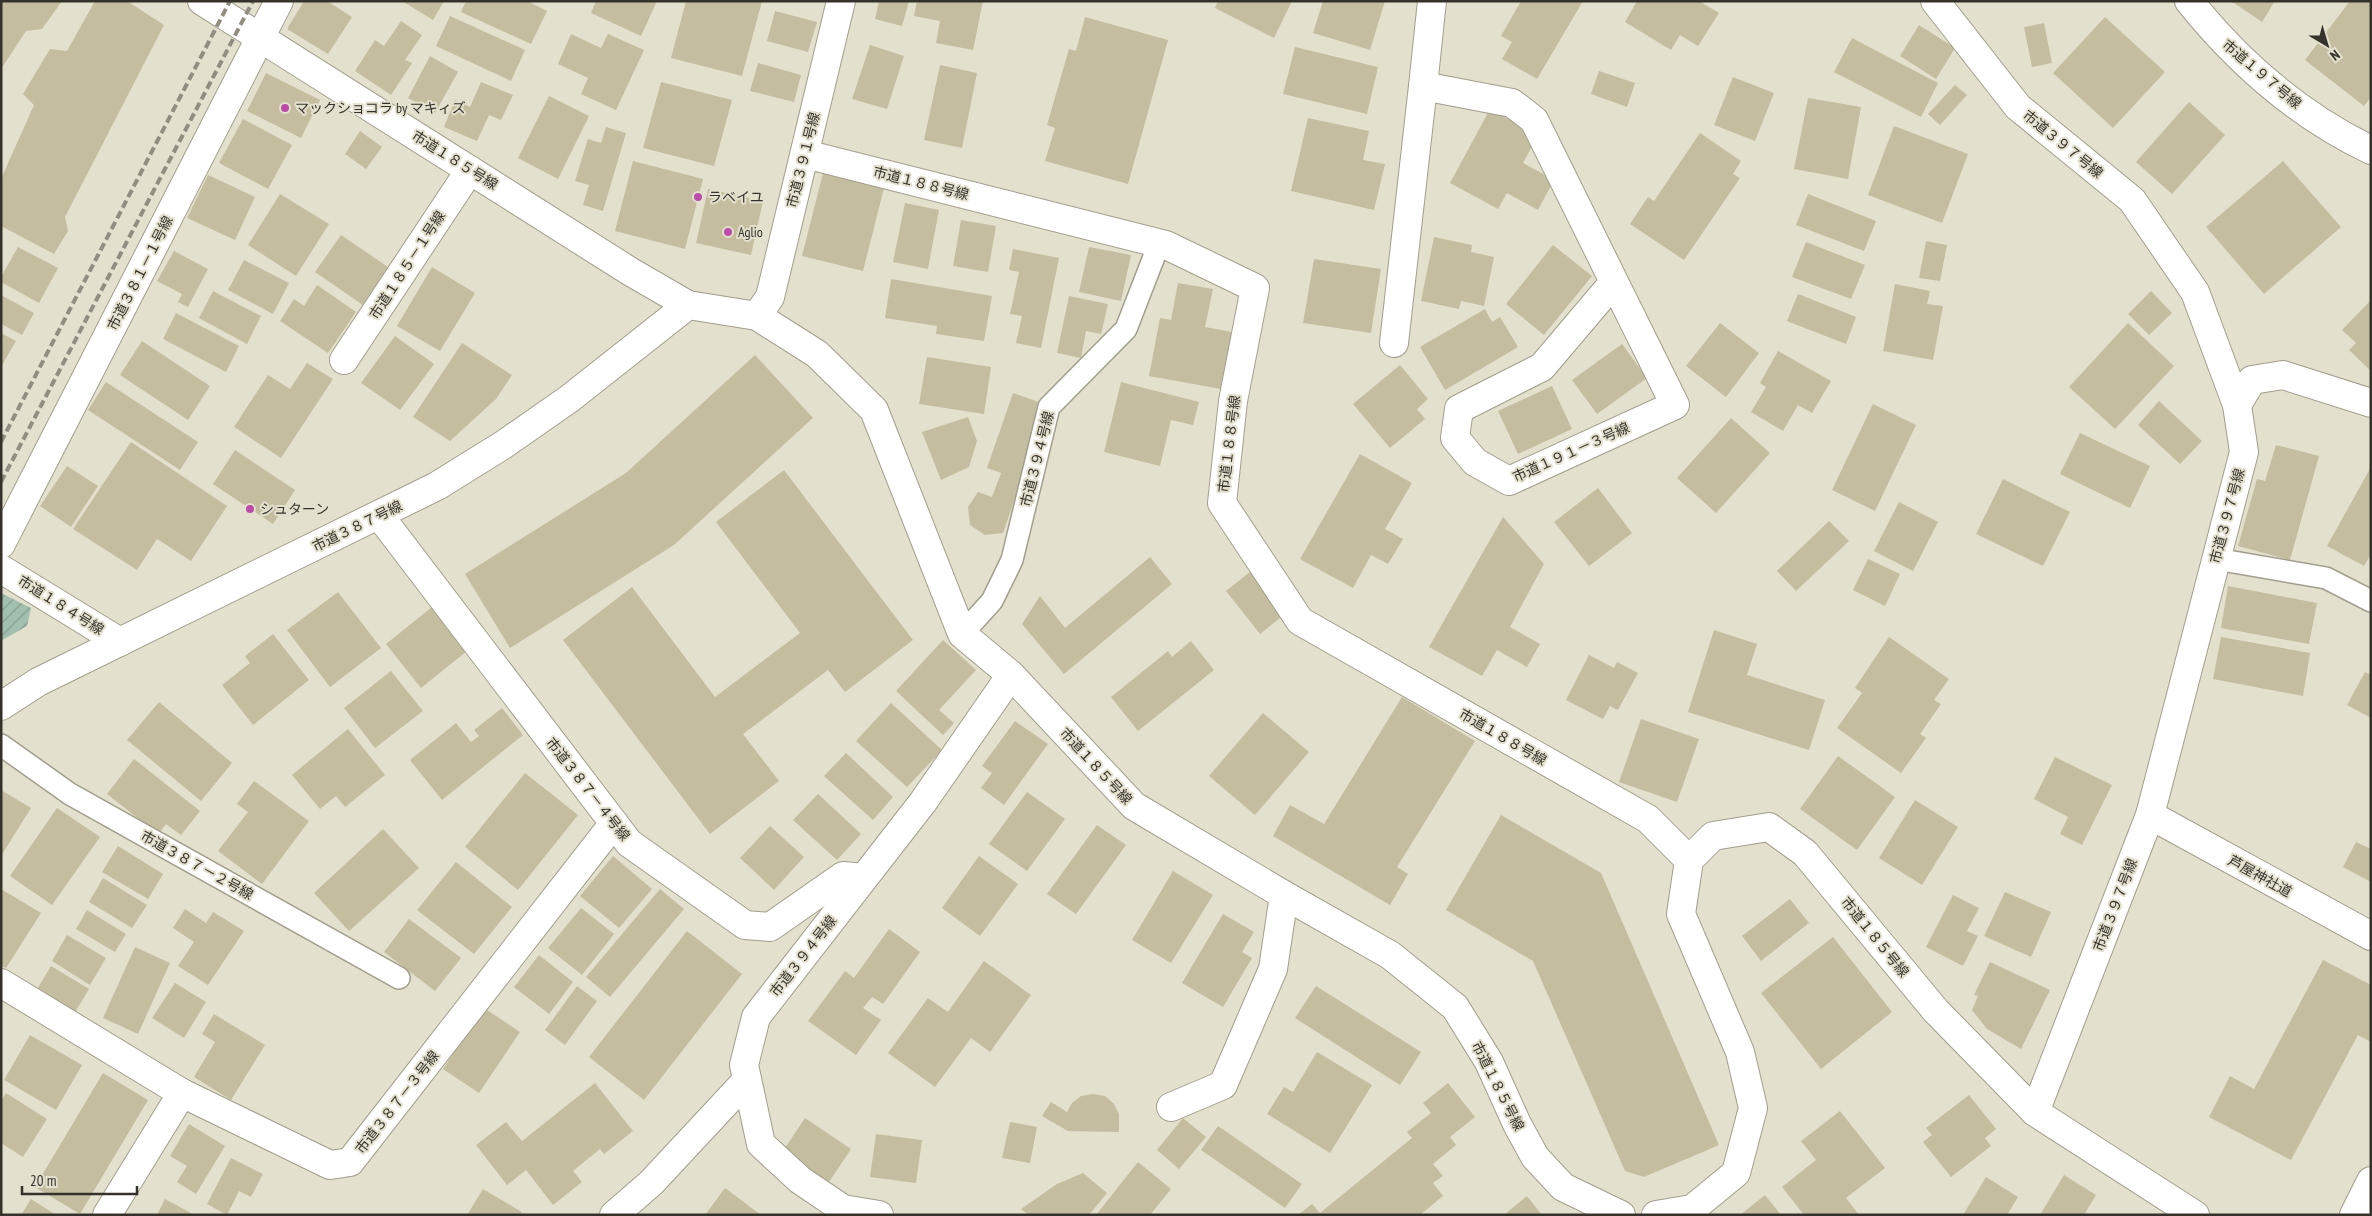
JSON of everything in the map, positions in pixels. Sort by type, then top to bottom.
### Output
[{"type":"street","name":"市道１８５号線","points":[[202,1],[631,272],[688,305],[757,316],[817,354],[874,410],[962,634],[1011,675],[1134,806],[1390,955],[1455,1007],[1489,1062],[1517,1124],[1536,1157],[1563,1187],[1620,1215]]},
{"type":"street","name":"市道３８１－１号線","points":[[1,544],[279,1]]},
{"type":"street","name":"市道３９１号線","points":[[757,316],[770,297],[841,1]]},
{"type":"street","points":[[1394,343],[1432,1]]},
{"type":"street","name":"市道３９７号線","points":[[1935,1],[2018,107],[2132,200],[2195,292],[2237,405],[2244,452],[2150,815],[2035,1112]]},
{"type":"street","name":"市道１９７号線","points":[[2189,1],[2217,36],[2288,100],[2371,150]]},
{"type":"street","name":"市道１９１－３号線","points":[[1422,86],[1512,103],[1534,120],[1614,282],[1674,405],[1509,481],[1475,462],[1455,438],[1459,408],[1542,367],[1614,282]]},
{"type":"street","name":"市道１８８号線","points":[[805,154],[1159,244],[1255,288],[1233,401],[1222,502],[1300,621],[1648,819],[1689,860]]},
{"type":"street","name":"市道１８５－１号線","points":[[344,360],[470,170]]},
{"type":"street","name":"市道３８７号線","points":[[1,706],[38,682],[437,486],[569,399],[688,305]]},
{"type":"street","points":[[2237,405],[2252,380],[2283,375],[2371,403]]},
{"type":"street","name":"市道３８７－４号線","points":[[379,514],[630,843],[745,925],[770,927],[843,876],[863,878]]},
{"type":"street","name":"市道１８４号線","points":[[1,569],[120,642]]},
{"type":"street","name":"市道３９４号線","points":[[879,1215],[843,1210],[800,1180],[761,1144],[744,1066],[756,1017],[923,802],[1011,675]]},
{"type":"street","name":"芦屋神社道","points":[[2150,815],[2371,936]]},
{"type":"street","name":"市道３８７－３号線","points":[[1,983],[182,1093],[330,1165],[350,1162],[614,823]]},
{"type":"street","name":"市道１８５号線","points":[[1689,860],[1713,836],[1768,827],[1805,853],[1936,1011],[2035,1112],[2195,1215]]},
{"type":"street","points":[[1656,1215],[1692,1209],[1736,1173],[1753,1108],[1740,1052],[1681,914],[1689,860]]},
{"type":"street","points":[[1171,1107],[1223,1085],[1273,969],[1284,895]]},
{"type":"street","points":[[614,1215],[651,1183],[747,1080]]},
{"type":"street","points":[[107,1215],[182,1093]]},
{"type":"street","points":[[2354,1215],[2371,1181]]},
{"type":"lane","name":"市道３９４号線","points":[[962,634],[992,601],[1012,560],[1049,407],[1126,329],[1159,244]]},
{"type":"lane","points":[[2216,560],[2326,578],[2371,601]]},
{"type":"lane","name":"市道３８７－２号線","points":[[1,744],[70,794],[399,978]]},
{"type":"green space","points":[[1,593],[31,608],[27,626],[1,641]]},
{"type":"building","points":[[1,1],[62,1],[42,29],[26,31],[1,69]]},
{"type":"building","points":[[95,1],[127,1],[164,25],[65,217],[68,231],[54,254],[1,226],[1,179],[34,105],[23,94],[50,49],[67,51]]},
{"type":"building","points":[[304,1],[327,1],[352,17],[328,54],[287,29]]},
{"type":"building","points":[[402,1],[444,1],[433,20]]},
{"type":"building","points":[[466,1],[527,1],[547,11],[531,44],[461,12]]},
{"type":"building","points":[[596,1],[657,1],[641,36],[591,13]]},
{"type":"building","points":[[686,1],[762,1],[742,76],[671,58]]},
{"type":"building","points":[[879,1],[909,1],[902,26],[875,19]]},
{"type":"building","points":[[917,1],[983,1],[973,50],[936,43],[940,21],[914,16]]},
{"type":"building","points":[[1218,1],[1292,1],[1274,38],[1215,8]]},
{"type":"building","points":[[1323,1],[1385,1],[1370,50],[1313,33]]},
{"type":"building","points":[[1521,1],[1583,1],[1537,79],[1502,59],[1512,42],[1501,36]]},
{"type":"building","points":[[1637,1],[1699,1],[1719,13],[1698,46],[1680,35],[1671,50],[1625,22]]},
{"type":"building","points":[[2231,1],[2275,1],[2262,22]]},
{"type":"building","points":[[2350,1],[2371,1],[2371,97],[2364,106],[2305,60]]},
{"type":"building","points":[[775,11],[817,22],[808,52],[767,41]]},
{"type":"building","points":[[450,16],[525,50],[511,81],[436,46]]},
{"type":"building","points":[[1085,17],[1168,40],[1128,184],[1045,161],[1055,128],[1047,125],[1069,49],[1076,51]]},
{"type":"building","points":[[2105,17],[2165,72],[2113,128],[2053,73]]},
{"type":"building","points":[[401,21],[422,35],[405,60],[412,63],[391,95],[355,71],[375,40],[384,46]]},
{"type":"building","points":[[2044,23],[2052,63],[2032,67],[2024,27]]},
{"type":"building","points":[[1919,25],[1955,48],[1936,79],[1900,56]]},
{"type":"building","points":[[571,34],[601,48],[608,34],[644,50],[616,110],[581,94],[588,78],[558,64]]},
{"type":"building","points":[[1852,38],[1938,83],[1921,117],[1834,72]]},
{"type":"building","points":[[870,45],[904,56],[887,109],[852,99]]},
{"type":"building","points":[[1295,47],[1378,67],[1367,114],[1283,94]]},
{"type":"building","points":[[430,56],[458,72],[435,113],[408,98]]},
{"type":"building","points":[[758,63],[801,75],[794,102],[750,91]]},
{"type":"building","points":[[940,65],[977,73],[962,148],[924,140]]},
{"type":"building","points":[[1599,71],[1635,83],[1627,107],[1591,94]]},
{"type":"building","points":[[266,73],[320,100],[301,138],[247,111]]},
{"type":"building","points":[[1733,77],[1774,93],[1755,141],[1714,125]]},
{"type":"building","points":[[481,82],[513,95],[501,120],[489,115],[477,141],[444,127],[455,100],[470,107]]},
{"type":"building","points":[[661,82],[732,100],[714,166],[643,148]]},
{"type":"building","points":[[1955,85],[1967,95],[1940,125],[1928,114]]},
{"type":"building","points":[[549,96],[589,116],[558,179],[518,158]]},
{"type":"building","points":[[1808,98],[1861,107],[1848,179],[1794,169]]},
{"type":"building","points":[[2189,102],[2225,135],[2172,194],[2136,162]]},
{"type":"building","points":[[1490,109],[1538,135],[1523,163],[1554,180],[1538,210],[1507,193],[1498,209],[1450,183]]},
{"type":"building","points":[[1308,118],[1369,131],[1363,160],[1385,164],[1374,210],[1291,191]]},
{"type":"building","points":[[243,119],[292,145],[268,189],[219,163]]},
{"type":"building","points":[[1894,126],[1968,154],[1942,223],[1868,195]]},
{"type":"building","points":[[606,127],[626,133],[603,211],[583,205],[589,185],[575,181],[588,139],[601,143]]},
{"type":"building","points":[[360,131],[382,147],[366,169],[345,154]]},
{"type":"building","points":[[1700,133],[1741,161],[1733,174],[1740,178],[1684,260],[1630,224],[1648,197],[1654,201]]},
{"type":"building","points":[[633,161],[703,179],[685,249],[615,231]]},
{"type":"building","points":[[2283,161],[2341,227],[2264,294],[2206,227]]},
{"type":"building","points":[[823,173],[884,188],[863,271],[802,256]]},
{"type":"building","points":[[208,175],[255,197],[235,240],[187,218]]},
{"type":"building","points":[[708,189],[763,201],[751,255],[696,243]]},
{"type":"building","points":[[280,194],[329,224],[296,276],[248,245]]},
{"type":"building","points":[[1808,194],[1876,221],[1864,251],[1796,225]]},
{"type":"building","points":[[905,203],[939,210],[928,269],[893,262]]},
{"type":"building","points":[[961,220],[996,226],[988,272],[953,266]]},
{"type":"building","points":[[341,235],[388,267],[363,305],[315,272]]},
{"type":"building","points":[[1434,237],[1472,245],[1471,252],[1494,257],[1484,306],[1461,301],[1459,309],[1421,301]]},
{"type":"building","points":[[1926,241],[1947,245],[1940,281],[1919,278]]},
{"type":"building","points":[[1806,242],[1865,265],[1851,299],[1792,277]]},
{"type":"building","points":[[1553,245],[1592,276],[1544,335],[1506,304]]},
{"type":"building","points":[[18,247],[58,268],[39,303],[1,282],[1,277]]},
{"type":"building","points":[[1089,247],[1131,255],[1121,301],[1079,292]]},
{"type":"building","points":[[1013,249],[1059,258],[1041,348],[1016,343],[1022,316],[1010,314],[1019,272],[1009,270]]},
{"type":"building","points":[[174,251],[208,269],[188,307],[178,302],[182,294],[157,281]]},
{"type":"building","points":[[1314,259],[1381,269],[1371,333],[1303,323]]},
{"type":"building","points":[[244,260],[289,283],[273,314],[228,290]]},
{"type":"building","points":[[432,267],[475,293],[440,351],[397,326]]},
{"type":"building","points":[[891,279],[992,296],[984,341],[936,334],[937,326],[885,318]]},
{"type":"building","points":[[1178,283],[1213,289],[1205,327],[1232,332],[1221,389],[1149,376],[1160,318],[1171,320]]},
{"type":"building","points":[[1895,284],[1930,291],[1927,304],[1943,306],[1933,360],[1883,351]]},
{"type":"building","points":[[317,285],[356,312],[328,353],[280,321],[294,299],[304,306]]},
{"type":"building","points":[[213,291],[261,316],[247,344],[199,318]]},
{"type":"building","points":[[2151,291],[2172,313],[2149,335],[2128,314]]},
{"type":"building","points":[[1798,294],[1856,317],[1846,344],[1787,321]]},
{"type":"building","points":[[1,295],[34,313],[22,335],[1,324]]},
{"type":"building","points":[[1069,296],[1108,304],[1101,334],[1086,331],[1081,358],[1057,353]]},
{"type":"building","points":[[2371,300],[2371,371],[2349,350],[2356,343],[2342,330]]},
{"type":"building","points":[[1485,309],[1492,322],[1500,317],[1518,347],[1445,390],[1420,347]]},
{"type":"building","points":[[176,313],[239,346],[226,372],[163,339]]},
{"type":"building","points":[[1720,323],[1759,353],[1726,397],[1686,366]]},
{"type":"building","points":[[2128,323],[2174,366],[2115,429],[2069,387]]},
{"type":"building","points":[[1,333],[16,341],[1,367]]},
{"type":"building","points":[[395,336],[434,364],[400,410],[361,383]]},
{"type":"building","points":[[142,341],[210,386],[188,420],[120,375]]},
{"type":"building","points":[[462,343],[512,375],[496,399],[450,441],[413,417]]},
{"type":"building","points":[[1622,344],[1647,378],[1597,414],[1572,380]]},
{"type":"building","points":[[1778,351],[1831,381],[1812,413],[1798,405],[1783,431],[1751,412],[1766,387],[1760,383]]},
{"type":"building","points":[[755,355],[813,418],[674,545],[510,648],[465,574],[626,473]]},
{"type":"building","points":[[927,357],[991,367],[984,414],[919,404]]},
{"type":"building","points":[[307,363],[333,379],[281,458],[234,427],[268,375],[290,389]]},
{"type":"building","points":[[1400,365],[1428,399],[1417,409],[1425,419],[1390,448],[1353,404]]},
{"type":"building","points":[[106,382],[198,442],[180,470],[88,410]]},
{"type":"building","points":[[1121,382],[1199,402],[1193,425],[1171,420],[1160,466],[1104,452]]},
{"type":"building","points":[[1552,386],[1572,429],[1518,454],[1498,411]]},
{"type":"building","points":[[1013,393],[1047,405],[1003,533],[985,535],[970,525],[968,507],[978,492],[992,497],[1001,473],[987,468]]},
{"type":"building","points":[[2159,401],[2202,441],[2180,464],[2138,425]]},
{"type":"building","points":[[1873,404],[1916,425],[1875,511],[1832,490]]},
{"type":"building","points":[[968,417],[977,441],[969,467],[941,480],[922,432]]},
{"type":"building","points":[[1731,418],[1770,453],[1716,513],[1677,478]]},
{"type":"building","points":[[2080,433],[2150,466],[2130,508],[2060,474]]},
{"type":"building","points":[[131,442],[227,506],[191,561],[157,539],[137,570],[73,529]]},
{"type":"building","points":[[2276,445],[2319,456],[2290,560],[2238,546],[2257,479],[2265,481]]},
{"type":"building","points":[[235,450],[295,490],[273,524],[213,484]]},
{"type":"building","points":[[1360,454],[1412,483],[1385,529],[1403,539],[1388,564],[1371,555],[1353,588],[1300,559]]},
{"type":"building","points":[[67,466],[98,486],[71,527],[40,506]]},
{"type":"building","points":[[2371,467],[2371,554],[2364,566],[2327,546]]},
{"type":"building","points":[[784,470],[913,640],[845,692],[828,670],[743,734],[779,781],[710,834],[563,640],[632,587],[715,697],[800,633],[716,522]]},
{"type":"building","points":[[2003,479],[2070,512],[2043,566],[1976,534]]},
{"type":"building","points":[[1598,488],[1632,533],[1589,566],[1554,522]]},
{"type":"building","points":[[1899,502],[1938,522],[1913,571],[1874,551]]},
{"type":"building","points":[[1503,517],[1544,564],[1510,627],[1540,644],[1527,667],[1497,650],[1482,676],[1429,647]]},
{"type":"building","points":[[1829,521],[1849,541],[1796,591],[1777,571]]},
{"type":"building","points":[[1150,557],[1172,584],[1064,674],[1022,624],[1040,596],[1065,628]]},
{"type":"building","points":[[1868,559],[1900,574],[1885,606],[1853,590]]},
{"type":"building","points":[[1251,571],[1285,614],[1260,634],[1226,591]]},
{"type":"building","points":[[2228,586],[2317,603],[2309,644],[2221,628]]},
{"type":"building","points":[[338,592],[381,648],[330,687],[287,630]]},
{"type":"building","points":[[432,607],[467,651],[421,688],[386,644]]},
{"type":"building","points":[[1714,630],[1757,644],[1747,675],[1825,700],[1809,750],[1688,712]]},
{"type":"building","points":[[273,634],[309,680],[253,725],[222,685],[250,663],[245,656]]},
{"type":"building","points":[[1889,637],[1949,679],[1934,700],[1941,704],[1920,734],[1926,738],[1901,773],[1837,728],[1862,693],[1855,688]]},
{"type":"building","points":[[2221,637],[2310,653],[2303,696],[2213,679]]},
{"type":"building","points":[[943,640],[976,670],[939,710],[954,723],[943,735],[896,691]]},
{"type":"building","points":[[1191,641],[1214,670],[1138,731],[1111,697],[1168,651],[1172,657]]},
{"type":"building","points":[[1589,655],[1614,668],[1617,662],[1638,673],[1618,710],[1610,706],[1603,719],[1566,700]]},
{"type":"building","points":[[391,671],[423,711],[375,748],[344,708]]},
{"type":"building","points":[[2365,672],[2371,675],[2371,718],[2347,705]]},
{"type":"building","points":[[1402,697],[1475,741],[1397,867],[1408,874],[1390,905],[1273,836],[1290,805],[1324,824]]},
{"type":"building","points":[[159,702],[232,763],[201,801],[127,740]]},
{"type":"building","points":[[891,703],[942,750],[907,787],[856,741]]},
{"type":"building","points":[[502,708],[523,735],[442,800],[410,760],[456,723],[471,742],[479,736],[474,730]]},
{"type":"building","points":[[1263,713],[1309,752],[1255,815],[1209,776]]},
{"type":"building","points":[[1641,719],[1699,739],[1677,802],[1619,782]]},
{"type":"building","points":[[1015,721],[1048,744],[1004,805],[981,788],[992,773],[982,766]]},
{"type":"building","points":[[348,729],[385,775],[345,807],[336,796],[320,809],[292,775]]},
{"type":"building","points":[[846,753],[893,797],[873,820],[824,776]]},
{"type":"building","points":[[1838,756],[1895,797],[1857,850],[1800,809]]},
{"type":"building","points":[[2055,757],[2112,785],[2082,845],[2060,834],[2068,817],[2034,799]]},
{"type":"building","points":[[134,759],[200,811],[181,835],[166,824],[158,834],[107,794]]},
{"type":"building","points":[[525,773],[578,815],[518,890],[465,847]]},
{"type":"building","points":[[254,781],[309,821],[262,884],[218,851],[248,812],[237,804]]},
{"type":"building","points":[[1,790],[31,808],[1,856]]},
{"type":"building","points":[[1027,792],[1065,819],[1027,871],[989,844]]},
{"type":"building","points":[[818,794],[861,834],[837,860],[793,820]]},
{"type":"building","points":[[1915,800],[1958,827],[1922,885],[1879,858]]},
{"type":"building","points":[[57,808],[100,837],[52,905],[10,876]]},
{"type":"building","points":[[1501,815],[1601,873],[1719,1145],[1644,1177],[1625,1171],[1533,961],[1446,910]]},
{"type":"building","points":[[1097,825],[1126,845],[1076,914],[1047,894]]},
{"type":"building","points":[[770,826],[804,857],[774,890],[740,858]]},
{"type":"building","points":[[383,829],[419,868],[349,931],[314,893]]},
{"type":"building","points":[[2356,842],[2371,849],[2371,882],[2343,867]]},
{"type":"building","points":[[118,846],[163,874],[148,899],[102,872]]},
{"type":"building","points":[[613,856],[652,889],[619,928],[580,896]]},
{"type":"building","points":[[979,856],[1018,884],[980,936],[942,908]]},
{"type":"building","points":[[456,862],[512,907],[474,954],[417,910]]},
{"type":"building","points":[[1173,871],[1213,895],[1171,963],[1132,940]]},
{"type":"building","points":[[103,878],[147,905],[132,928],[89,902]]},
{"type":"building","points":[[1,889],[41,913],[6,968],[1,966]]},
{"type":"building","points":[[660,889],[684,909],[610,997],[586,977]]},
{"type":"building","points":[[2005,892],[2051,912],[2031,957],[1984,936]]},
{"type":"building","points":[[1953,895],[1979,908],[1967,931],[1978,936],[1963,966],[1926,947]]},
{"type":"building","points":[[1790,899],[1809,923],[1761,961],[1742,936]]},
{"type":"building","points":[[581,908],[614,934],[582,975],[548,948]]},
{"type":"building","points":[[185,909],[206,923],[213,912],[244,931],[208,985],[178,966],[194,942],[173,928]]},
{"type":"building","points":[[87,910],[126,934],[115,952],[76,929]]},
{"type":"building","points":[[1223,914],[1254,932],[1242,952],[1252,958],[1223,1007],[1182,983]]},
{"type":"building","points":[[409,919],[461,958],[435,991],[384,952]]},
{"type":"building","points":[[889,929],[920,952],[883,1004],[872,997],[863,1008],[881,1020],[856,1055],[808,1021],[845,971],[854,978]]},
{"type":"building","points":[[687,931],[742,974],[644,1100],[589,1057]]},
{"type":"building","points":[[67,935],[106,958],[90,985],[52,961]]},
{"type":"building","points":[[1833,937],[1892,1012],[1821,1069],[1761,993]]},
{"type":"building","points":[[135,947],[170,963],[138,1034],[103,1018]]},
{"type":"building","points":[[539,955],[573,982],[549,1014],[514,987]]},
{"type":"building","points":[[2323,960],[2371,985],[2371,1042],[2358,1035],[2291,1160],[2209,1117],[2230,1076],[2254,1089]]},
{"type":"building","points":[[984,961],[1031,995],[990,1052],[971,1038],[935,1087],[888,1053],[928,998],[948,1012]]},
{"type":"building","points":[[1990,962],[2050,990],[2021,1049],[1987,1029],[1972,1010],[1978,996],[1974,995]]},
{"type":"building","points":[[51,966],[89,989],[74,1014],[36,991]]},
{"type":"building","points":[[175,983],[206,1002],[184,1038],[152,1018]]},
{"type":"building","points":[[577,986],[597,1001],[565,1045],[545,1030]]},
{"type":"building","points":[[1316,986],[1421,1052],[1400,1085],[1295,1018]]},
{"type":"building","points":[[484,1008],[520,1032],[479,1093],[443,1069]]},
{"type":"building","points":[[214,1014],[265,1045],[231,1100],[194,1077],[215,1042],[202,1034]]},
{"type":"building","points":[[30,1035],[82,1065],[56,1110],[4,1080]]},
{"type":"building","points":[[1317,1052],[1372,1085],[1330,1153],[1267,1114],[1284,1087],[1293,1092]]},
{"type":"building","points":[[103,1073],[148,1100],[80,1214],[35,1187]]},
{"type":"building","points":[[595,1083],[633,1131],[604,1154],[600,1149],[573,1171],[582,1182],[553,1205],[526,1170],[507,1185],[476,1145],[506,1122],[522,1141]]},
{"type":"building","points":[[1448,1083],[1475,1117],[1450,1137],[1456,1145],[1433,1164],[1443,1176],[1433,1183],[1443,1196],[1420,1215],[1298,1215],[1312,1204],[1320,1213],[1412,1138],[1407,1132],[1431,1113],[1423,1103]]},
{"type":"building","points":[[6,1093],[47,1119],[23,1157],[1,1143],[1,1101]]},
{"type":"building","points":[[1093,1094],[1105,1096],[1114,1104],[1119,1114],[1119,1132],[1068,1131],[1042,1116],[1051,1102],[1067,1112],[1072,1103],[1081,1096]]},
{"type":"building","points":[[1969,1095],[1996,1129],[1985,1138],[1991,1146],[1951,1177],[1923,1142],[1932,1135],[1926,1128]]},
{"type":"building","points":[[1840,1111],[1885,1168],[1846,1198],[1859,1215],[1804,1215],[1782,1187],[1816,1160],[1801,1141]]},
{"type":"building","points":[[805,1118],[851,1149],[829,1182],[783,1151]]},
{"type":"building","points":[[1183,1118],[1206,1137],[1179,1169],[1157,1150]]},
{"type":"building","points":[[1010,1122],[1037,1127],[1030,1163],[1002,1158]]},
{"type":"building","points":[[189,1124],[225,1146],[196,1194],[177,1182],[187,1166],[170,1156]]},
{"type":"building","points":[[1218,1126],[1302,1184],[1285,1208],[1201,1150]]},
{"type":"building","points":[[876,1134],[922,1140],[916,1183],[870,1177]]},
{"type":"building","points":[[231,1158],[263,1174],[251,1197],[239,1191],[227,1215],[207,1204]]},
{"type":"building","points":[[1138,1162],[1171,1189],[1150,1215],[1096,1215]]},
{"type":"building","points":[[1083,1173],[1107,1193],[1089,1215],[1029,1215],[1021,1209],[1057,1184]]},
{"type":"building","points":[[2064,1175],[2096,1195],[2084,1215],[2040,1215]]},
{"type":"building","points":[[1986,1177],[2018,1197],[2007,1215],[1963,1215]]},
{"type":"building","points":[[725,1188],[761,1215],[705,1215]]},
{"type":"building","points":[[483,1189],[522,1212],[520,1215],[467,1215]]},
{"type":"building","points":[[1765,1195],[1781,1215],[1740,1215]]},
{"type":"building","points":[[1527,1196],[1542,1215],[1504,1215]]},
{"type":"building","points":[[31,1199],[56,1215],[21,1215]]},
{"type":"building","points":[[165,1199],[191,1213],[190,1215],[157,1215]]},
{"type":"railway","points":[[1,442],[230,1]]},
{"type":"railway","points":[[1,482],[253,1]]},
{"type":"place","name":"マックショコラ by マキィズ","points":[[285,108]]},
{"type":"place","name":"ラベイユ","points":[[698,197]]},
{"type":"place","name":"Aglio","points":[[728,232]]},
{"type":"place","name":"シュターン","points":[[250,509]]}]
